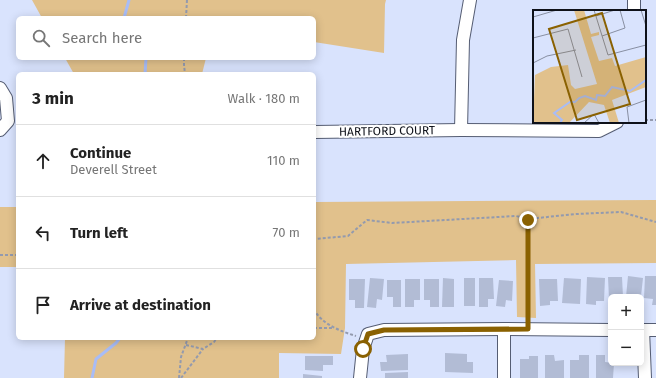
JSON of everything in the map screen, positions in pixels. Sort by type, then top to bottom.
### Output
[{"type":"street","points":[[461,130],[463,40],[470,0]]},
{"type":"street","points":[[0,88],[6,98],[8,121],[0,130]]},
{"type":"street","name":"HARTFORD COURT","points":[[316,132],[461,130],[599,131],[615,123]]},
{"type":"street","points":[[504,329],[504,378]]},
{"type":"street","points":[[360,378],[363,349],[368,334],[384,330],[608,330]]},
{"type":"street","points":[[644,330],[656,330]]},
{"type":"street","points":[[644,366],[644,378]]},
{"type":"path","points":[[186,16],[187,0]]},
{"type":"path","points":[[184,60],[185,72]]},
{"type":"path","points":[[316,240],[348,236],[367,220],[392,223],[516,216],[528,220],[576,214],[621,212],[656,222]]},
{"type":"path","points":[[528,220],[528,329]]},
{"type":"path","points":[[0,255],[16,255]]},
{"type":"path","points":[[316,313],[334,328],[366,340]]},
{"type":"path","points":[[316,328],[334,328]]},
{"type":"path","points":[[180,378],[181,357],[187,340]]},
{"type":"path","points":[[180,378],[203,349],[216,340]]},
{"type":"path","points":[[186,345],[203,349]]},
{"type":"shaded area","points":[[32,0],[386,0],[384,53],[316,42],[316,16],[41,16]]},
{"type":"shaded area","points":[[66,60],[206,60],[202,72],[73,72]]},
{"type":"shaded area","points":[[656,200],[656,263],[535,264],[536,318],[517,317],[516,260],[346,264],[345,328],[341,354],[279,353],[279,378],[64,378],[65,340],[316,340],[316,202]]},
{"type":"shaded area","points":[[0,207],[16,207],[16,267],[0,267]]},
{"type":"building","points":[[628,276],[643,278],[641,294],[626,294]]},
{"type":"building","points":[[645,276],[656,276],[656,305],[652,305],[653,299],[644,298]]},
{"type":"building","points":[[587,277],[605,278],[604,301],[596,301],[596,305],[586,304]]},
{"type":"building","points":[[608,277],[622,277],[623,294],[609,294]]},
{"type":"building","points":[[370,278],[384,279],[382,300],[377,299],[376,308],[367,307]]},
{"type":"building","points":[[443,278],[454,279],[454,307],[442,307]]},
{"type":"building","points":[[464,278],[475,278],[475,306],[464,306]]},
{"type":"building","points":[[479,278],[493,278],[494,299],[488,299],[488,307],[479,307]]},
{"type":"building","points":[[564,278],[581,279],[580,304],[562,303]]},
{"type":"building","points":[[349,279],[365,279],[364,308],[355,308],[355,300],[349,300]]},
{"type":"building","points":[[405,279],[420,279],[420,300],[414,300],[414,307],[405,307]]},
{"type":"building","points":[[424,279],[439,279],[439,307],[430,307],[430,300],[424,300]]},
{"type":"building","points":[[539,279],[557,279],[558,301],[550,301],[550,305],[540,306]]},
{"type":"building","points":[[387,280],[401,280],[401,307],[393,307],[393,297],[387,297]]},
{"type":"building","points":[[499,280],[513,281],[512,301],[506,300],[505,307],[496,306]]},
{"type":"building","points":[[445,353],[467,354],[467,362],[473,362],[473,373],[445,372]]},
{"type":"building","points":[[408,354],[408,370],[381,371],[380,362],[387,362],[386,355]]},
{"type":"building","points":[[545,355],[554,355],[555,361],[564,360],[564,378],[545,378]]},
{"type":"building","points":[[579,355],[589,355],[589,378],[570,378],[570,360],[579,360]]},
{"type":"building","points":[[596,355],[605,355],[605,362],[608,362],[608,366],[614,366],[613,378],[596,378]]},
{"type":"building","points":[[305,356],[333,356],[333,365],[323,365],[323,371],[305,370]]},
{"type":"building","points":[[529,356],[538,356],[538,378],[520,378],[520,359],[529,359]]},
{"type":"building","points":[[408,372],[408,378],[385,378],[385,373]]},
{"type":"building","points":[[303,374],[322,376],[322,378],[303,378]]},
{"type":"waterway","points":[[125,16],[129,0]]},
{"type":"waterway","points":[[145,72],[146,60]]},
{"type":"waterway","points":[[92,378],[96,359],[118,340]]},
{"type":"route","points":[[363,349],[368,334],[384,330],[528,329],[528,220]]}]
